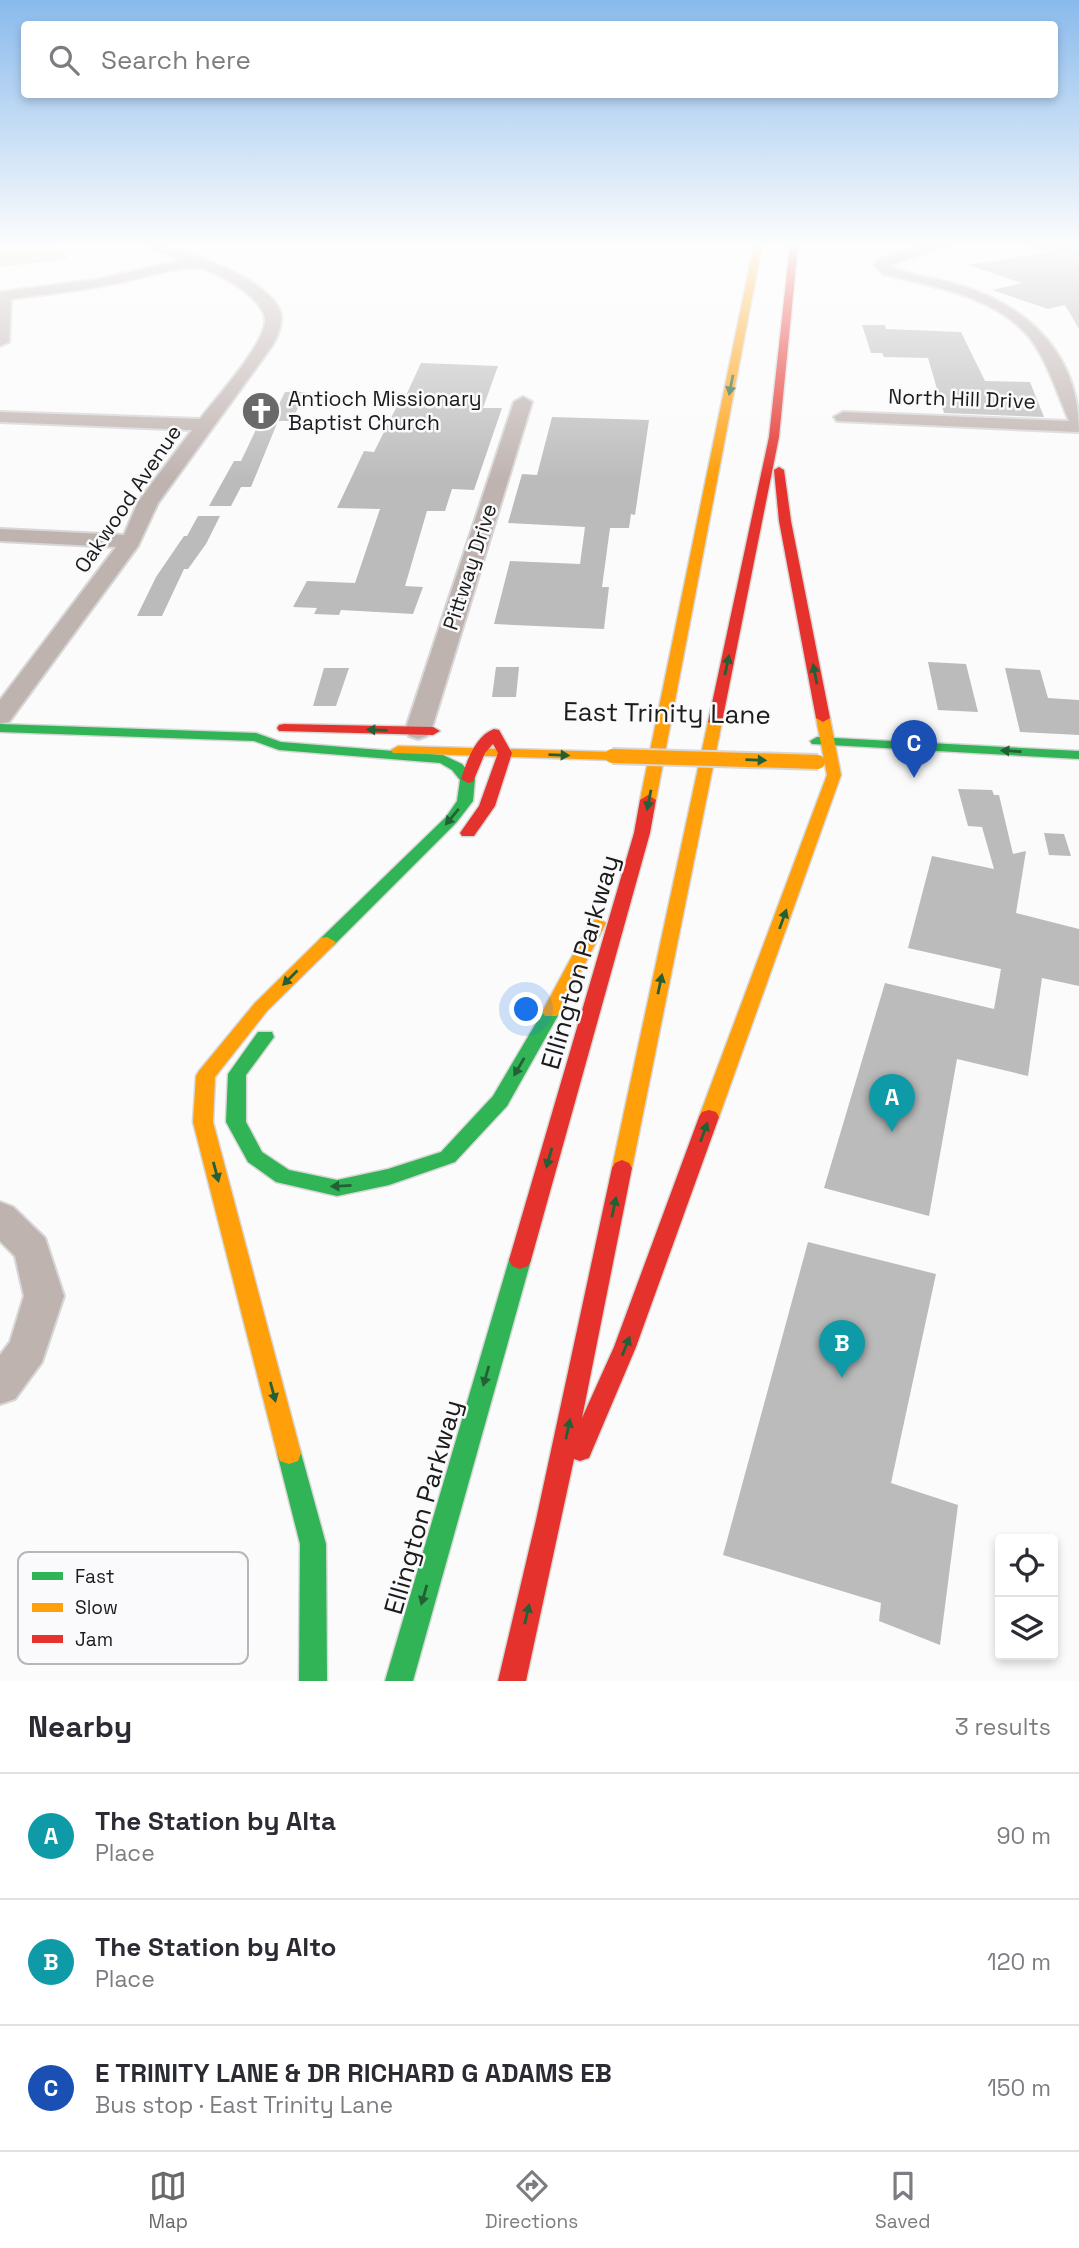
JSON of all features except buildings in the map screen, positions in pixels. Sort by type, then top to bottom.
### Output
[{"type":"main road","name":"Ellington Parkway","points":[[399,1681],[642,833],[743,323]]},
{"type":"main road","points":[[512,1681],[549,1520],[775,437],[786,323]]},
{"type":"main road","points":[[549,1520],[625,1347],[834,775],[832,763],[816,741],[775,437]]},
{"type":"main road","name":"East Trinity Lane","points":[[0,728],[256,737],[279,746],[832,763]]},
{"type":"main road","name":"East Trinity Lane","points":[[256,737],[277,728],[444,732]]},
{"type":"main road","points":[[469,732],[513,733]]},
{"type":"main road","points":[[313,1681],[313,1544],[203,1122],[206,1076],[261,1007],[451,820],[465,801],[468,779],[478,752],[494,733]]},
{"type":"main road","points":[[457,843],[476,825],[499,777],[505,753],[494,733]]},
{"type":"main road","name":"East Trinity Lane","points":[[645,737],[672,737]]},
{"type":"main road","name":"East Trinity Lane","points":[[698,738],[724,739]]},
{"type":"main road","points":[[816,741],[1079,755]]},
{"type":"main road","points":[[279,746],[434,758],[457,767],[468,779]]},
{"type":"main road","points":[[277,1022],[237,1074],[236,1122],[255,1157],[283,1177],[337,1188],[389,1177],[448,1157],[500,1101],[573,974],[642,833]]},
{"type":"street","points":[[1,323],[1,342]]},
{"type":"street","name":"Oakwood Avenue","points":[[0,717],[131,542],[148,502],[266,343],[274,323]]},
{"type":"street","points":[[1024,323],[1034,332],[1046,350],[1079,426]]},
{"type":"street","name":"Pittway Drive","points":[[418,731],[523,402]]},
{"type":"street","points":[[0,417],[205,425]]},
{"type":"street","name":"North Hill Drive","points":[[843,417],[1079,426]]},
{"type":"street","points":[[0,535],[131,542]]},
{"type":"street","points":[[0,1217],[32,1249],[44,1296],[28,1350],[0,1385]]},
{"type":"traffic: fast","points":[[0,728],[256,737],[279,746],[316,747]]},
{"type":"traffic: fast","points":[[817,741],[1079,755]]},
{"type":"traffic: fast","points":[[279,746],[443,759],[457,767],[468,779],[465,801],[451,820],[327,942]]},
{"type":"traffic: fast","points":[[265,1037],[237,1074],[236,1122],[255,1157],[283,1177],[337,1188],[389,1177],[448,1157],[500,1101],[551,1012]]},
{"type":"traffic: fast","points":[[399,1681],[520,1260]]},
{"type":"traffic: fast","points":[[289,1453],[313,1544],[313,1681]]},
{"type":"traffic: slow","points":[[648,800],[742,323]]},
{"type":"traffic: slow","points":[[709,1117],[834,775],[823,718]]},
{"type":"traffic: slow","points":[[622,1168],[715,722]]},
{"type":"traffic: slow","points":[[398,750],[612,756]]},
{"type":"traffic: slow","points":[[612,756],[818,762]]},
{"type":"traffic: slow","points":[[551,1012],[598,923]]},
{"type":"traffic: slow","points":[[289,1453],[203,1122],[206,1076],[261,1007],[327,942]]},
{"type":"traffic: jam","points":[[715,722],[774,437],[786,323]]},
{"type":"traffic: jam","points":[[779,470],[785,521],[823,718]]},
{"type":"traffic: jam","points":[[284,728],[433,731]]},
{"type":"traffic: jam","points":[[468,779],[478,752],[494,733],[505,753],[487,806],[468,833]]},
{"type":"traffic: jam","points":[[520,1260],[642,833],[648,800]]},
{"type":"traffic: jam","points":[[580,1450],[625,1347],[709,1117]]},
{"type":"traffic: jam","points":[[512,1681],[549,1520],[622,1168]]},
{"type":"place","name":"Antioch Missionary Baptist Church","points":[[261,411]]},
{"type":"place","name":"E TRINITY LANE & DR RICHARD G ADAMS EB","points":[[914,778]]},
{"type":"place","name":"The Station by Alta","points":[[892,1132]]},
{"type":"place","name":"The Station by Alto","points":[[842,1378]]}]
